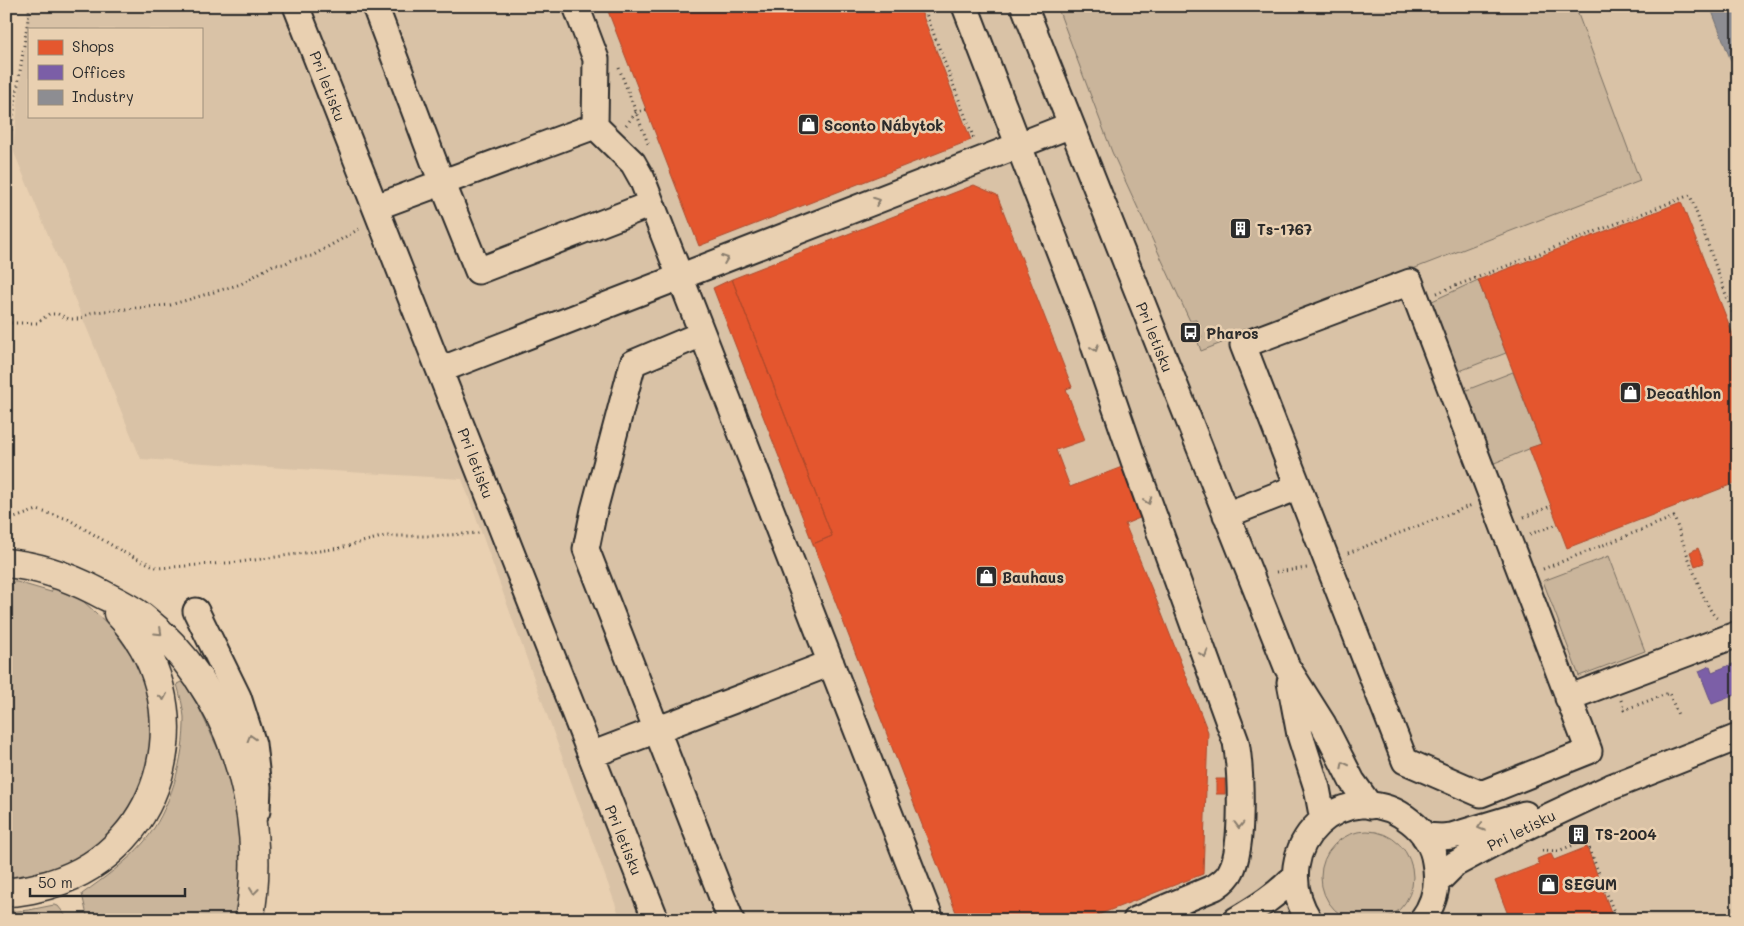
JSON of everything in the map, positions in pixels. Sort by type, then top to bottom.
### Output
[{"type":"highway","points":[[16,564],[54,572],[73,579],[140,616],[176,650],[208,693],[234,751],[246,785],[251,807],[256,856],[255,887],[249,920]]},
{"type":"highway","points":[[6,892],[34,889],[63,880],[100,860],[130,831],[145,808],[161,768],[166,730],[165,710],[155,668],[127,621],[99,596],[73,579]]},
{"type":"street","name":"Pri letisku","points":[[296,6],[656,920]]},
{"type":"street","points":[[375,6],[478,271],[651,204]]},
{"type":"street","points":[[576,6],[596,59],[595,126],[633,163],[642,180],[931,920]]},
{"type":"street","points":[[965,6],[1079,302],[1134,461],[1232,729],[1240,768],[1237,852],[1230,873],[1224,881],[1215,887],[1136,920]]},
{"type":"street","name":"Pri letisku","points":[[1024,6],[1287,667],[1323,724],[1358,791],[1370,806]]},
{"type":"street","points":[[440,370],[1071,125]]},
{"type":"street","points":[[377,212],[442,182],[595,126]]},
{"type":"street","points":[[1410,282],[1492,497],[1589,751],[1480,794],[1405,761],[1243,345],[1410,282]]},
{"type":"street","points":[[702,334],[633,363],[594,510],[586,549],[731,920]]},
{"type":"street","points":[[1226,515],[1298,487]]},
{"type":"street","points":[[196,611],[238,697],[253,744],[258,787],[256,856]]},
{"type":"street","points":[[1568,698],[1738,634]]},
{"type":"street","points":[[591,755],[831,663]]},
{"type":"street","name":"Pri letisku","points":[[1287,667],[1300,735],[1317,788],[1323,820]]},
{"type":"street","name":"Pri letisku","points":[[1437,882],[1464,858],[1511,834],[1611,787],[1738,737]]},
{"type":"street","name":"Pri letisku","points":[[1424,836],[1452,836],[1611,787]]},
{"type":"street","points":[[1309,920],[1299,900],[1295,876],[1297,859],[1302,844],[1315,827],[1334,813],[1345,809],[1370,806],[1383,808],[1401,815],[1416,826],[1424,836],[1435,858],[1437,882],[1432,904],[1422,920]]},
{"type":"street","points":[[1236,920],[1281,892],[1295,876]]},
{"type":"path","points":[[6,131],[12,130],[30,6]]},
{"type":"path","points":[[923,6],[975,142]]},
{"type":"path","points":[[616,60],[650,148]]},
{"type":"path","points":[[625,126],[636,113],[646,109]]},
{"type":"path","points":[[1433,294],[1690,195],[1738,328]]},
{"type":"path","points":[[6,323],[37,324],[49,314],[58,314],[69,319],[78,319],[97,312],[170,305],[241,284],[273,265],[312,256],[377,212]]},
{"type":"path","points":[[1276,572],[1303,570],[1492,497]]},
{"type":"path","points":[[1516,520],[1551,506]]},
{"type":"path","points":[[6,521],[37,510],[68,519],[122,552],[158,568],[240,562],[340,548],[384,536],[432,536],[476,532],[505,536]]},
{"type":"path","points":[[1536,572],[1674,517],[1704,598],[1713,615],[1722,621],[1733,622],[1738,634]]},
{"type":"path","points":[[1522,536],[1558,524]]},
{"type":"path","points":[[1542,850],[1558,851],[1586,840],[1614,912]]},
{"type":"shaded area","points":[[28,6],[1575,6],[1576,8],[1581,6],[1738,6],[1738,920],[621,920],[462,479],[141,459],[13,150]]},
{"type":"shaded area","points":[[1057,6],[1575,6],[1640,181],[1201,351],[1197,339],[1202,337],[1196,320],[1190,321],[1112,152]]},
{"type":"shaded area","points":[[1478,280],[1506,353],[1457,372],[1430,302]]},
{"type":"shaded area","points":[[1513,372],[1541,444],[1492,464],[1464,391]]},
{"type":"shaded area","points":[[1609,556],[1645,651],[1579,676],[1543,581]]},
{"type":"shaded area","points":[[6,582],[17,582],[51,592],[54,586],[82,600],[111,627],[134,659],[148,692],[152,732],[147,769],[133,802],[114,831],[80,859],[34,879],[6,883]]},
{"type":"shaded area","points":[[183,681],[199,708],[223,760],[238,810],[243,865],[238,920],[88,920],[82,894],[115,870],[144,842],[168,800],[179,766],[182,749],[184,717],[177,684]]},
{"type":"shaded area","points":[[1367,831],[1384,835],[1399,845],[1409,860],[1413,877],[1409,894],[1399,909],[1384,919],[1367,923],[1350,919],[1335,909],[1325,894],[1321,877],[1325,860],[1335,845],[1350,835]]},
{"type":"shaded area","points":[[58,906],[69,920],[6,920],[6,912]]},
{"type":"building: Shops","name":"Sconto Nábytok","points":[[606,6],[919,6],[971,140],[699,246]]},
{"type":"building: Shops","name":"Bauhaus","points":[[974,185],[997,195],[1072,387],[1066,389],[1085,440],[1056,450],[1070,487],[1122,467],[1142,517],[1125,524],[1208,732],[1203,874],[1085,920],[959,920],[813,544],[832,536],[732,279]]},
{"type":"building: Shops","name":"Decathlon","points":[[1681,202],[1738,347],[1738,482],[1567,548],[1529,448],[1541,444],[1478,280]]},
{"type":"building: Shops","points":[[732,279],[832,536],[813,544],[713,288]]},
{"type":"building: Shops","points":[[1698,548],[1704,563],[1695,566],[1690,552]]},
{"type":"building: Shops","points":[[1216,779],[1225,779],[1225,794],[1216,794]]},
{"type":"building: Shops","name":"SEGUM","points":[[1587,847],[1612,915],[1610,916],[1611,920],[1510,920],[1495,881],[1539,864],[1537,859],[1544,856],[1551,854],[1554,860]]},
{"type":"building: Offices","points":[[1738,662],[1738,694],[1712,704],[1699,671],[1710,666],[1712,672]]},
{"type":"building: Industry","points":[[1710,6],[1738,6],[1738,79]]},
{"type":"place","name":"Sconto Nábytok","points":[[808,125]]},
{"type":"place","name":"Ts-1767","points":[[1241,229]]},
{"type":"place","name":"Pharos","points":[[1190,333]]},
{"type":"place","name":"Decathlon","points":[[1630,393]]},
{"type":"place","name":"Bauhaus","points":[[986,577]]},
{"type":"place","name":"TS-2004","points":[[1579,834]]},
{"type":"place","name":"SEGUM","points":[[1548,884]]}]
